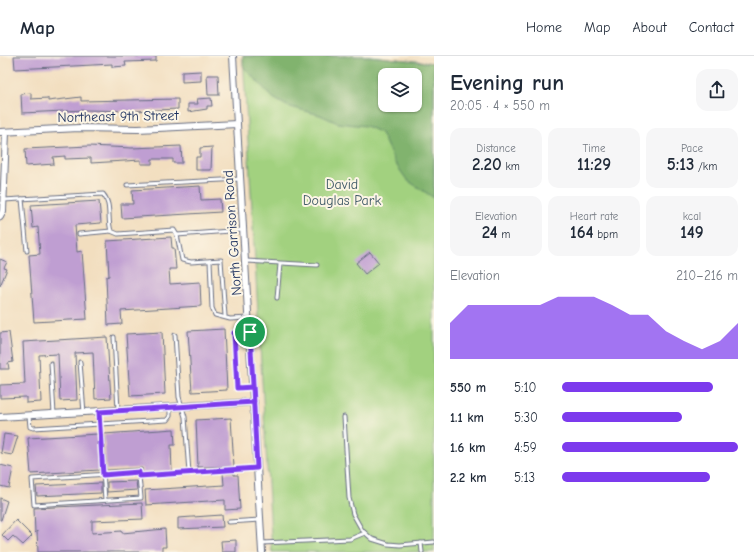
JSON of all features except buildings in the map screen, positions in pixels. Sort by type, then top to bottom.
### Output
[{"type":"street","name":"North Garrison Road","points":[[233,56],[262,552]]},
{"type":"street","name":"Northeast 9th Street","points":[[3,132],[79,128],[138,130],[237,124]]},
{"type":"street","points":[[0,217],[3,211],[4,200],[3,132]]},
{"type":"street","points":[[0,417],[254,402]]},
{"type":"lane","points":[[127,186],[241,180]]},
{"type":"lane","points":[[4,200],[103,194],[107,199],[111,231]]},
{"type":"lane","points":[[22,199],[27,251]]},
{"type":"lane","points":[[79,234],[111,231],[118,234],[174,230],[177,235],[182,260],[191,262],[221,260],[225,316]]},
{"type":"lane","points":[[177,235],[244,230]]},
{"type":"lane","points":[[210,261],[213,312],[218,316],[225,316],[230,319],[249,318]]},
{"type":"lane","points":[[246,261],[317,265]]},
{"type":"lane","points":[[278,298],[280,264]]},
{"type":"lane","points":[[250,332],[234,333],[234,341],[237,388],[253,387]]},
{"type":"lane","points":[[175,336],[179,397],[185,417],[189,473]]},
{"type":"lane","points":[[114,337],[118,410]]},
{"type":"lane","points":[[80,362],[84,412]]},
{"type":"lane","points":[[51,363],[54,414]]},
{"type":"lane","points":[[29,416],[30,427],[33,428],[167,420],[170,419],[170,407]]},
{"type":"lane","points":[[99,412],[105,500]]},
{"type":"lane","points":[[344,417],[349,498],[353,514],[366,533],[372,539],[388,544],[400,545],[434,542]]},
{"type":"lane","points":[[139,476],[257,468]]},
{"type":"lane","points":[[139,472],[139,476],[141,498],[34,505],[32,479],[139,472]]},
{"type":"lane","points":[[229,522],[260,520]]},
{"type":"lane","points":[[262,543],[350,539],[366,533]]},
{"type":"lane","points":[[421,543],[422,552]]},
{"type":"green space","name":"David Douglas Park","points":[[243,56],[369,56],[434,63],[434,552],[272,552]]},
{"type":"green space","points":[[243,56],[369,56],[434,63],[434,198],[407,180],[395,163],[381,133],[366,126],[338,123],[320,115],[287,106],[273,98],[243,66]]},
{"type":"route","points":[[250,332],[234,333],[237,388],[253,387],[254,402],[257,468],[139,476],[139,472],[103,475],[99,412],[254,402],[250,332]]}]
